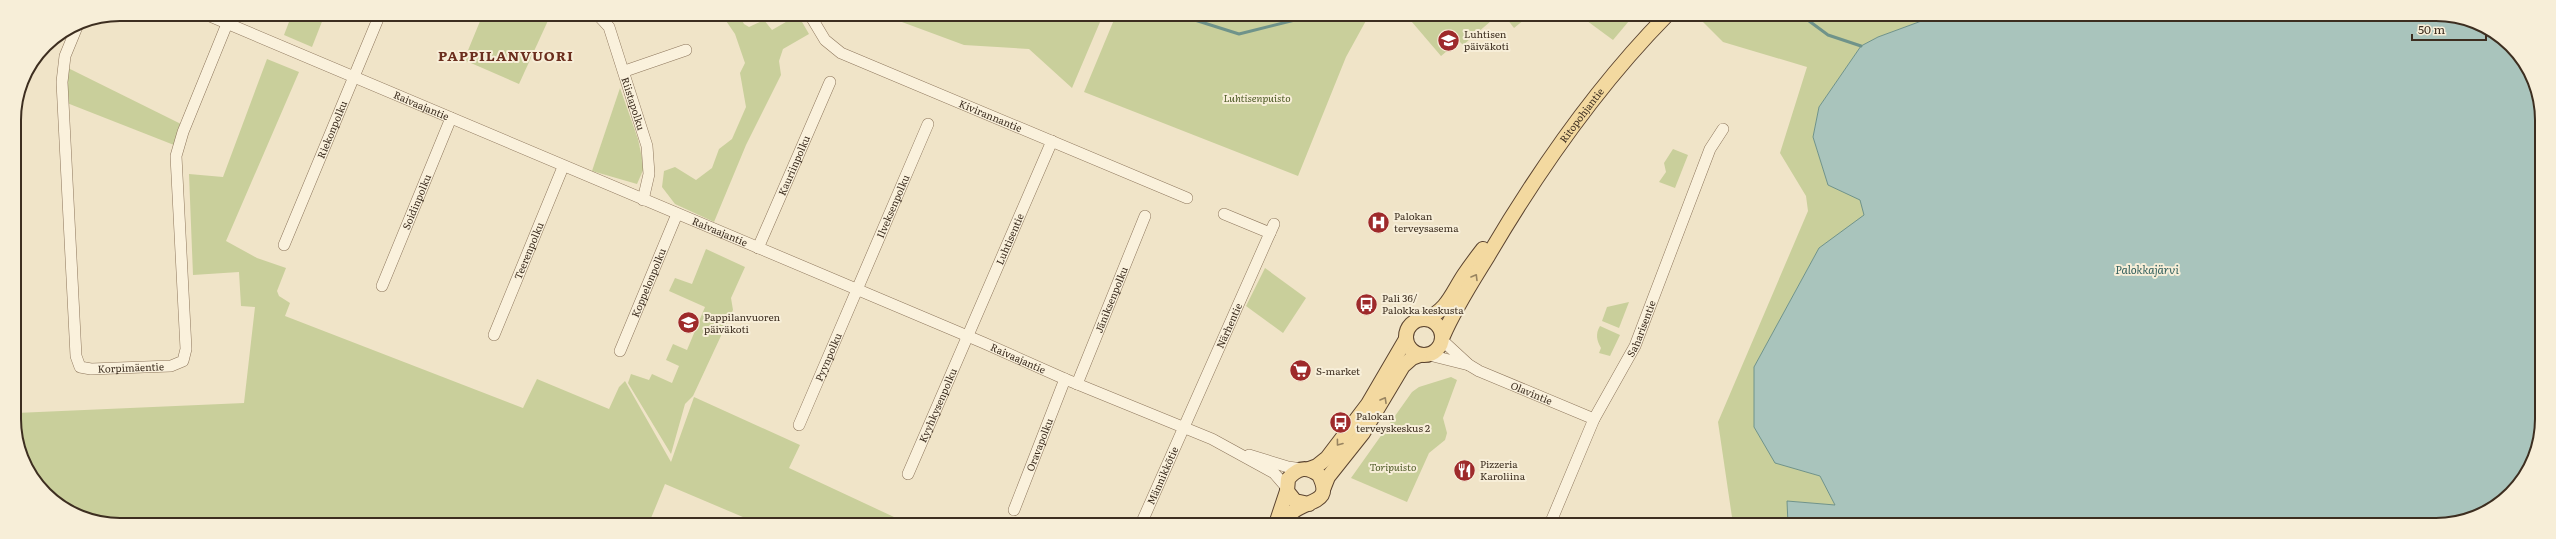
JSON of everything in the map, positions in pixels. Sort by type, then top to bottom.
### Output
[{"type":"main road","name":"Ritopohjantie","points":[[1443,338],[1507,224],[1612,76],[1662,21]]},
{"type":"main road","name":"Ritopohjantie","points":[[1425,319],[1436,314],[1447,304],[1464,275],[1483,249],[1507,224]]},
{"type":"main road","points":[[1278,518],[1287,489],[1288,479],[1292,474],[1317,466],[1327,458],[1368,404],[1406,339],[1410,326],[1419,319],[1435,322],[1443,338],[1439,349],[1425,355],[1412,358],[1403,366],[1378,410],[1328,477],[1319,499],[1296,510],[1290,518]]},
{"type":"main road","points":[[1406,339],[1412,350],[1425,355]]},
{"type":"main road","points":[[1306,469],[1319,475],[1324,488]]},
{"type":"main road","points":[[1287,489],[1295,501],[1309,504]]},
{"type":"street","name":"Korpimäentie","points":[[76,31],[65,56],[62,82],[76,356],[80,367],[91,369],[171,366],[183,361],[186,349],[176,156],[183,132],[228,21]]},
{"type":"street","name":"Raivaajantie","points":[[233,21],[353,77],[968,336],[1076,384],[1185,428],[1233,450],[1274,473],[1287,489]]},
{"type":"street","name":"Riekonpolku","points":[[284,245],[377,21]]},
{"type":"street","name":"Riistapolku","points":[[603,21],[609,27],[625,71],[647,146],[649,174],[644,200]]},
{"type":"street","name":"Kivirannantie","points":[[814,21],[825,40],[841,53],[1187,198]]},
{"type":"street","points":[[625,71],[686,50]]},
{"type":"street","name":"Kauriinpolku","points":[[758,248],[830,82]]},
{"type":"street","name":"Soidinpolku","points":[[382,286],[451,118]]},
{"type":"street","name":"Ilveksenpolku","points":[[857,289],[928,124]]},
{"type":"street","name":"Saharisentie","points":[[1553,518],[1594,419],[1635,346],[1710,149],[1723,129]]},
{"type":"street","name":"Luhtisentie","points":[[968,336],[1052,142]]},
{"type":"street","name":"Teerenpolku","points":[[494,335],[564,167]]},
{"type":"street","name":"Koppelonpolku","points":[[620,351],[677,214]]},
{"type":"street","name":"Närhentie","points":[[1185,428],[1272,228],[1224,214]]},
{"type":"street","name":"Jäniksenpolku","points":[[1076,384],[1145,216]]},
{"type":"street","name":"Pyynpolku","points":[[799,425],[857,289]]},
{"type":"street","name":"Kyyhkysenpolku","points":[[908,474],[968,336]]},
{"type":"street","name":"Olavintie","points":[[1443,338],[1469,365]]},
{"type":"street","name":"Olavintie","points":[[1425,355],[1469,365],[1594,419]]},
{"type":"street","name":"Oravapolku","points":[[1014,510],[1065,379]]},
{"type":"street","name":"Männikkötie","points":[[1144,518],[1185,428]]},
{"type":"street","name":"Raivaajantie","points":[[1233,450],[1288,467],[1306,469]]},
{"type":"green space","points":[[289,21],[322,21],[312,47],[284,35]]},
{"type":"green space","points":[[480,21],[548,21],[519,84],[464,60]]},
{"type":"green space","points":[[726,21],[742,21],[749,27],[765,21],[772,30],[788,21],[801,21],[809,34],[783,49],[779,61],[781,75],[746,145],[714,222],[675,204],[662,187],[664,171],[675,167],[696,180],[712,168],[719,149],[732,139],[746,107],[740,73],[745,63],[735,34]]},
{"type":"green space","points":[[899,21],[1100,21],[1072,88],[1029,49],[964,45]]},
{"type":"green space","name":"Luhtisenpuisto","points":[[1114,21],[1366,21],[1346,57],[1298,176],[1084,92]]},
{"type":"green space","points":[[1411,21],[1491,21],[1463,45],[1459,41],[1441,56]]},
{"type":"green space","points":[[1509,21],[1523,21],[1514,28]]},
{"type":"green space","points":[[1587,21],[1629,21],[1613,40]]},
{"type":"green space","points":[[1702,21],[1921,21],[1878,37],[1861,46],[1819,107],[1813,137],[1828,185],[1861,200],[1864,216],[1819,248],[1754,367],[1754,427],[1775,462],[1820,476],[1835,505],[1787,501],[1788,518],[1732,518],[1718,422],[1808,211],[1806,196],[1780,153],[1807,67],[1723,42]]},
{"type":"green space","points":[[267,59],[299,72],[226,241],[257,258],[286,268],[277,291],[279,296],[290,303],[285,316],[523,408],[537,379],[609,409],[619,387],[625,381],[671,462],[694,397],[800,445],[789,468],[896,518],[745,518],[665,484],[651,518],[114,518],[88,513],[76,508],[50,489],[34,468],[24,444],[21,413],[244,403],[255,307],[241,306],[239,272],[193,275],[189,174],[223,177]]},
{"type":"green space","points":[[68,68],[181,124],[174,145],[67,103]]},
{"type":"green space","points":[[620,88],[638,139],[644,168],[637,184],[592,171]]},
{"type":"green space","points":[[1673,149],[1688,155],[1675,188],[1659,182],[1666,172],[1664,163]]},
{"type":"green space","points":[[706,249],[745,267],[731,298],[733,310],[693,396],[685,404],[671,454],[628,383],[631,374],[649,380],[652,374],[672,383],[679,366],[666,360],[673,344],[687,350],[705,307],[669,291],[675,278],[692,284]]},
{"type":"green space","points":[[1265,268],[1306,298],[1283,333],[1246,306]]},
{"type":"green space","points":[[1629,302],[1619,328],[1602,321],[1607,307]]},
{"type":"green space","points":[[1600,326],[1620,335],[1610,356],[1599,353],[1601,348],[1597,335]]},
{"type":"green space","name":"Toripuisto","points":[[1451,377],[1457,380],[1443,418],[1447,433],[1445,440],[1429,453],[1407,502],[1351,478],[1412,392],[1419,387]]},
{"type":"water","name":"Palokkajärvi","points":[[1921,21],[2436,21],[2468,26],[2485,34],[2506,50],[2522,71],[2530,88],[2534,107],[2535,419],[2530,451],[2522,468],[2501,493],[2485,505],[2461,515],[2442,518],[1788,518],[1787,501],[1835,505],[1820,476],[1775,463],[1754,427],[1754,367],[1819,248],[1864,215],[1860,200],[1828,185],[1813,137],[1819,107],[1861,46],[1878,37]]},
{"type":"waterway","points":[[1198,21],[1239,34],[1291,21]]},
{"type":"waterway","points":[[1809,21],[1828,35],[1861,46]]},
{"type":"place","name":"Luhtisen päiväkoti","points":[[1448,40]]},
{"type":"place","name":"Palokan terveysasema","points":[[1378,222]]},
{"type":"place","name":"Pali 36/ Palokka keskusta","points":[[1367,304]]},
{"type":"place","name":"Pappilanvuoren päiväkoti","points":[[689,323]]},
{"type":"place","name":"S-market","points":[[1301,371]]},
{"type":"place","name":"Palokan terveyskeskus 2","points":[[1341,422]]},
{"type":"place","name":"Pizzeria Karoliina","points":[[1464,470]]},
{"type":"district","name":"PAPPILANVUORI","points":[[506,56]]}]
